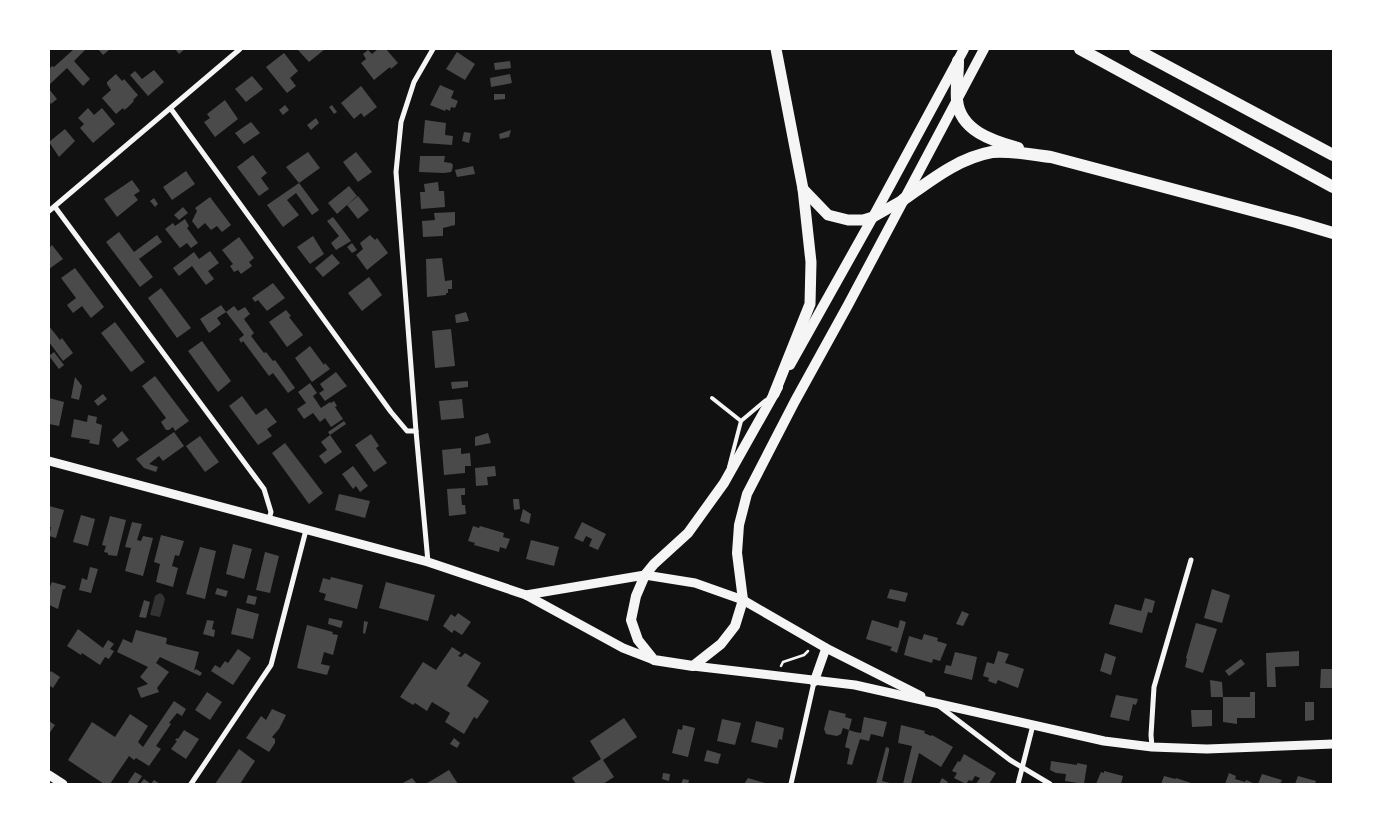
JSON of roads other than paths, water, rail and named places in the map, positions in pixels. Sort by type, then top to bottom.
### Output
[{"type":"highway","points":[[1080,49],[1333,187]]},
{"type":"highway","points":[[1134,49],[1333,155]]},
{"type":"highway","points":[[958,61],[957,102],[961,114],[968,125],[995,142],[1287,219],[1333,234]]},
{"type":"highway","points":[[903,200],[944,172],[966,160],[992,152],[1051,157]]},
{"type":"main road","points":[[774,394],[810,304],[811,262],[803,189],[776,49]]},
{"type":"main road","points":[[964,49],[873,217],[724,483],[688,533],[654,564],[645,576],[636,596],[632,620],[638,640],[654,660],[693,666],[721,644],[735,626],[742,600],[737,553],[739,525],[747,494],[984,49]]},
{"type":"main road","points":[[803,189],[828,215],[848,220],[863,220],[873,217],[903,200]]},
{"type":"street","points":[[428,562],[396,172],[401,122],[414,82],[433,49]]},
{"type":"street","points":[[49,211],[237,50]]},
{"type":"street","points":[[170,109],[391,412],[407,431],[416,431]]},
{"type":"street","points":[[55,207],[264,489],[271,512],[269,520]]},
{"type":"street","points":[[49,461],[428,562],[526,595],[622,648],[654,660]]},
{"type":"street","points":[[191,784],[271,665],[306,530]]},
{"type":"street","points":[[1152,747],[1154,687],[1191,560]]},
{"type":"street","points":[[526,595],[645,576],[695,583],[742,600],[826,648],[932,702],[1010,760],[1050,784]]},
{"type":"street","points":[[790,784],[814,682],[826,648]]},
{"type":"street","points":[[693,666],[814,682],[855,685],[1104,740],[1152,747],[1207,749],[1333,744]]},
{"type":"street","points":[[1018,784],[1033,725]]},
{"type":"street","points":[[49,775],[60,784]]},
{"type":"lane","points":[[724,483],[741,421],[774,394]]},
{"type":"lane","points":[[712,398],[741,421]]}]
